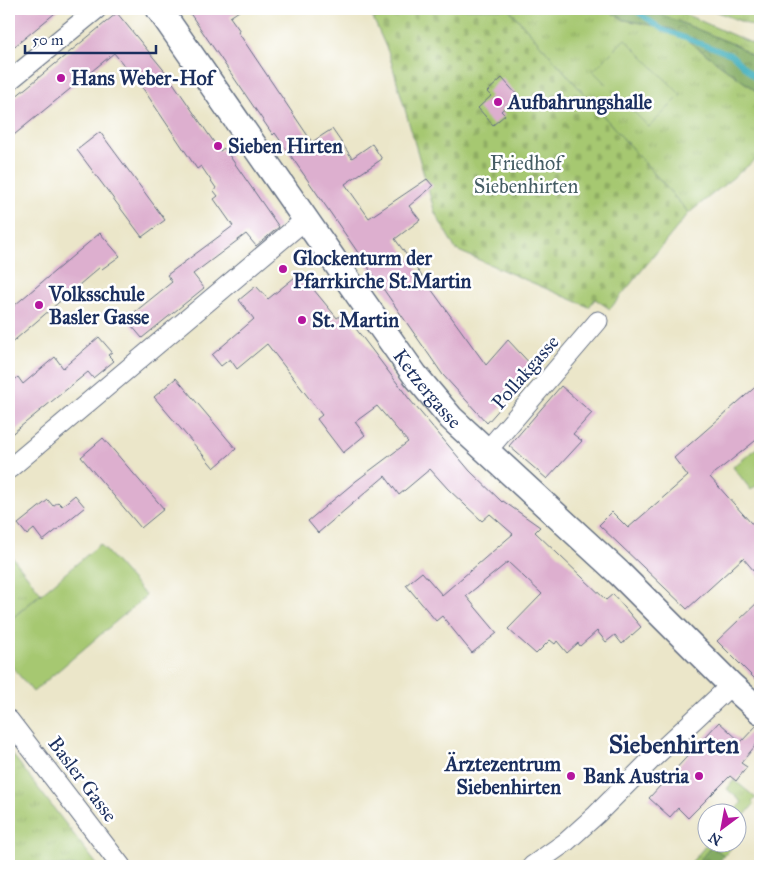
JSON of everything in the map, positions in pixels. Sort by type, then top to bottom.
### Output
[{"type":"main road","name":"Ketzergasse","points":[[159,9],[415,375],[451,418],[619,574],[731,685],[760,711]]},
{"type":"street","points":[[9,81],[97,9]]},
{"type":"street","points":[[9,469],[306,219]]},
{"type":"street","name":"Pollakgasse","points":[[486,452],[598,321]]},
{"type":"street","points":[[532,866],[562,845],[592,820],[652,759],[731,685]]},
{"type":"street","name":"Basler Gasse","points":[[9,720],[121,866]]},
{"type":"green space","name":"Friedhof Siebenhirten","points":[[369,9],[509,9],[689,213],[610,309],[595,299],[589,307],[456,250],[435,213],[389,54]]},
{"type":"green space","points":[[509,9],[604,9],[625,20],[672,29],[760,94],[760,156],[689,213]]},
{"type":"green space","points":[[604,9],[648,9],[738,46],[760,62],[760,94],[672,29],[625,20]]},
{"type":"green space","points":[[648,9],[673,9],[756,45],[760,47],[760,62],[738,46]]},
{"type":"green space","points":[[710,9],[760,9],[760,29]]},
{"type":"green space","points":[[625,39],[681,95],[649,127],[593,71]]},
{"type":"green space","points":[[760,446],[760,483],[751,490],[733,467]]},
{"type":"green space","points":[[100,544],[146,596],[33,692],[9,663],[9,621]]},
{"type":"green space","points":[[9,553],[41,593],[9,621]]},
{"type":"green space","points":[[9,750],[98,866],[9,866]]},
{"type":"green space","points":[[734,780],[756,798],[752,802],[754,804],[746,814],[746,802],[742,802],[727,789]]},
{"type":"green space","points":[[700,852],[707,852],[695,866],[688,866]]},
{"type":"green space","points":[[706,852],[720,852],[724,856],[715,866],[695,866]]},
{"type":"green space","points":[[719,852],[728,852],[724,856]]},
{"type":"building","points":[[9,9],[60,9],[9,51]]},
{"type":"building","points":[[187,9],[242,9],[230,17],[240,31],[238,32],[312,142],[332,129],[352,158],[372,144],[382,159],[345,184],[369,218],[427,179],[433,186],[409,206],[420,220],[395,239],[486,365],[508,340],[535,369],[487,423],[443,375],[275,133],[273,135]]},
{"type":"building","points":[[117,13],[167,74],[220,151],[224,148],[279,227],[256,246],[246,234],[193,274],[204,288],[142,338],[126,319],[172,282],[167,275],[233,226],[214,199],[218,196],[214,191],[216,188],[201,166],[197,169],[144,90],[114,53],[9,139],[9,102]]},
{"type":"building","name":"Aufbahrungshalle","points":[[502,78],[518,96],[501,111],[505,115],[493,125],[478,108],[491,96],[487,92]]},
{"type":"building","points":[[100,132],[165,220],[142,237],[77,150]]},
{"type":"building","points":[[100,233],[120,256],[102,269],[100,267],[9,345],[9,310]]},
{"type":"building","points":[[300,273],[337,318],[344,313],[410,400],[470,471],[502,502],[540,527],[535,532],[606,600],[613,594],[641,627],[622,644],[615,635],[606,642],[597,631],[580,646],[578,643],[567,653],[557,641],[555,644],[550,640],[536,654],[508,629],[542,594],[508,562],[466,596],[497,633],[472,653],[442,616],[436,621],[406,585],[422,572],[442,595],[513,534],[490,514],[482,521],[430,469],[399,495],[385,476],[318,533],[308,521],[356,481],[408,442],[377,406],[355,422],[365,435],[343,453],[317,419],[322,415],[267,344],[237,369],[230,359],[221,366],[212,355],[254,319],[239,300],[256,286],[268,299]]},
{"type":"building","points":[[99,337],[112,352],[108,355],[114,361],[93,378],[88,372],[9,436],[9,385],[18,377],[23,384],[55,357],[63,368]]},
{"type":"building","points":[[176,378],[236,449],[214,468],[154,397]]},
{"type":"building","points":[[760,383],[760,437],[710,477],[751,523],[760,522],[760,578],[743,558],[687,609],[599,525],[612,512],[628,528],[688,476],[674,458]]},
{"type":"building","points":[[561,386],[592,413],[573,434],[582,441],[547,479],[509,446]]},
{"type":"building","points":[[103,438],[164,509],[141,528],[81,457]]},
{"type":"building","points":[[75,495],[85,507],[43,541],[34,529],[27,535],[18,524],[48,500],[53,506],[58,502],[62,506]]},
{"type":"building","points":[[760,600],[760,684],[717,641]]},
{"type":"building","name":"Bank Austria","points":[[719,722],[741,742],[757,725],[760,725],[760,740],[741,763],[747,767],[736,781],[730,776],[704,802],[696,802],[696,810],[688,818],[678,808],[670,817],[649,798]]},
{"type":"waterway","points":[[633,9],[662,29],[732,55],[760,83]]},
{"type":"place","name":"Hans Weber-Hof","points":[[61,78]]},
{"type":"place","name":"Aufbahrungshalle","points":[[498,102]]},
{"type":"place","name":"Sieben Hirten","points":[[218,146]]},
{"type":"place","name":"Glockenturm der Pfarrkirche St.Martin","points":[[283,269]]},
{"type":"place","name":"Volksschule Basler Gasse","points":[[39,305]]},
{"type":"place","name":"St. Martin","points":[[302,320]]},
{"type":"place","name":"Ärztezentrum Siebenhirten","points":[[571,776]]},
{"type":"place","name":"Bank Austria","points":[[699,776]]},
{"type":"district","name":"Siebenhirten","points":[[674,744]]}]
